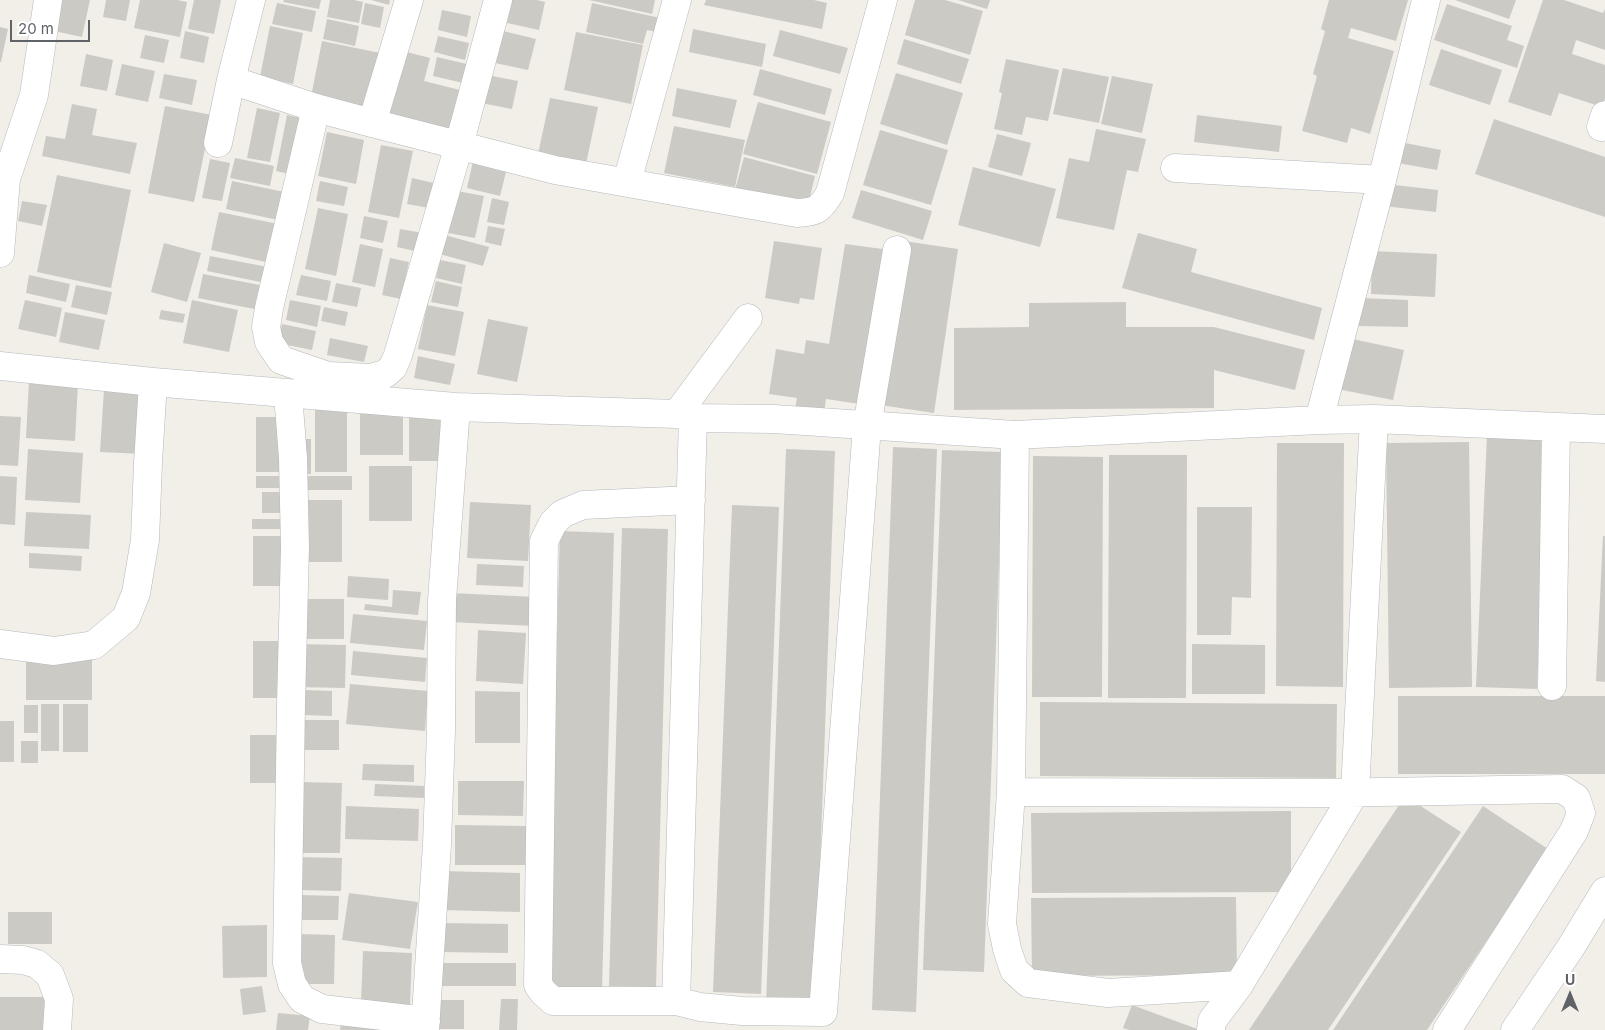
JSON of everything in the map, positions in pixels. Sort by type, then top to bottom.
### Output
[{"type":"street","points":[[0,253],[3,235],[3,179],[34,95],[48,0]]},
{"type":"street","points":[[218,143],[250,0]]},
{"type":"street","points":[[372,123],[409,0]]},
{"type":"street","points":[[316,108],[269,308],[266,328],[269,342],[281,360],[328,376],[371,378],[385,374],[393,367],[398,355],[459,145],[498,0]]},
{"type":"street","points":[[627,182],[677,0]]},
{"type":"street","points":[[231,80],[316,108],[555,170],[797,214],[811,213],[822,207],[830,193],[883,0]]},
{"type":"street","points":[[1319,420],[1382,180],[1426,0]]},
{"type":"street","points":[[1175,168],[1382,180]]},
{"type":"street","points":[[691,500],[583,505],[562,514],[552,523],[544,541],[538,985],[553,1001],[676,1001],[700,1007],[742,1011],[822,1012],[867,426],[896,250]]},
{"type":"street","points":[[676,1001],[691,500],[685,416],[748,318]]},
{"type":"street","points":[[0,366],[153,382],[456,407],[774,419],[1015,435],[1374,419],[1605,429]]},
{"type":"street","points":[[0,644],[54,651],[94,646],[126,618],[136,593],[145,540],[153,382]]},
{"type":"street","points":[[288,394],[293,458],[295,546],[290,704],[287,964],[292,984],[302,999],[322,1009],[425,1025],[437,844],[441,731],[442,600],[456,407]]},
{"type":"street","points":[[1211,1030],[1212,1021],[1239,985],[1355,792],[1374,419]]},
{"type":"street","points":[[1552,686],[1556,428]]},
{"type":"street","points":[[1015,435],[1011,792],[1002,924],[1014,970],[1028,982],[1108,993],[1239,985]]},
{"type":"street","points":[[1011,792],[1355,792],[1562,789],[1576,798],[1581,813],[1574,831],[1448,1030]]},
{"type":"street","points":[[1515,1030],[1571,947],[1605,891]]},
{"type":"street","points":[[0,959],[23,960],[36,964],[50,976],[59,998],[57,1030]]},
{"type":"building","points":[[60,0],[90,0],[82,37],[54,31]]},
{"type":"building","points":[[106,0],[130,0],[126,21],[103,17]]},
{"type":"building","points":[[140,0],[177,0],[187,2],[180,37],[134,28]]},
{"type":"building","points":[[194,0],[221,0],[214,34],[188,29]]},
{"type":"building","points":[[284,0],[321,0],[319,9],[283,2]]},
{"type":"building","points":[[330,0],[363,2],[359,23],[327,17]]},
{"type":"building","points":[[371,0],[390,0],[389,5]]},
{"type":"building","points":[[511,0],[537,0],[545,2],[539,30],[507,23]]},
{"type":"building","points":[[589,0],[655,0],[652,14]]},
{"type":"building","points":[[706,0],[814,0],[827,3],[822,29],[704,5]]},
{"type":"building","points":[[915,0],[945,0],[983,11],[970,55],[905,35]]},
{"type":"building","points":[[958,0],[990,0],[987,9]]},
{"type":"building","points":[[1329,0],[1408,0],[1396,41],[1351,28],[1348,38],[1394,51],[1370,134],[1351,128],[1347,143],[1302,131],[1317,76],[1313,74],[1325,31],[1321,29]]},
{"type":"building","points":[[1455,0],[1516,0],[1509,19]]},
{"type":"building","points":[[1543,0],[1564,0],[1603,13],[1605,9],[1605,50],[1576,40],[1572,54],[1605,65],[1605,98],[1602,107],[1559,93],[1551,116],[1508,102]]},
{"type":"building","points":[[277,3],[316,11],[312,32],[272,24]]},
{"type":"building","points":[[365,3],[384,7],[380,28],[361,24]]},
{"type":"building","points":[[592,3],[665,19],[662,33],[647,30],[643,44],[586,32]]},
{"type":"building","points":[[1447,4],[1512,26],[1507,40],[1524,46],[1517,68],[1434,40]]},
{"type":"building","points":[[442,10],[471,16],[467,37],[438,30]]},
{"type":"building","points":[[327,19],[359,26],[355,46],[323,39]]},
{"type":"building","points":[[270,26],[303,33],[293,84],[260,77]]},
{"type":"building","points":[[0,27],[8,29],[1,62],[0,62]]},
{"type":"building","points":[[693,29],[766,44],[762,67],[689,52]]},
{"type":"building","points":[[780,30],[848,48],[840,74],[773,56]]},
{"type":"building","points":[[185,31],[209,37],[204,63],[180,58]]},
{"type":"building","points":[[503,31],[536,39],[528,70],[495,63]]},
{"type":"building","points":[[576,32],[643,45],[631,104],[564,90]]},
{"type":"building","points":[[145,35],[169,40],[164,63],[140,58]]},
{"type":"building","points":[[438,36],[469,43],[465,60],[434,52]]},
{"type":"building","points":[[904,39],[969,59],[961,84],[897,64]]},
{"type":"building","points":[[322,41],[380,53],[369,108],[311,97]]},
{"type":"building","points":[[1441,49],[1502,70],[1490,105],[1429,85]]},
{"type":"building","points":[[403,51],[430,58],[424,81],[464,91],[454,131],[387,114]]},
{"type":"building","points":[[86,54],[113,60],[107,91],[80,86]]},
{"type":"building","points":[[437,57],[467,64],[463,83],[433,76]]},
{"type":"building","points":[[1006,59],[1059,70],[1048,121],[1026,117],[1022,135],[994,129],[1002,93],[999,92]]},
{"type":"building","points":[[122,64],[155,71],[148,102],[115,95]]},
{"type":"building","points":[[1063,68],[1109,77],[1099,123],[1053,114]]},
{"type":"building","points":[[760,69],[832,89],[825,115],[753,95]]},
{"type":"building","points":[[896,73],[963,93],[947,145],[880,124]]},
{"type":"building","points":[[164,74],[197,80],[192,105],[159,98]]},
{"type":"building","points":[[487,75],[518,81],[512,109],[481,103]]},
{"type":"building","points":[[1112,76],[1153,84],[1142,133],[1101,124]]},
{"type":"building","points":[[677,88],[737,100],[730,128],[672,116]]},
{"type":"building","points":[[550,98],[598,107],[586,164],[538,154]]},
{"type":"building","points":[[758,102],[831,122],[817,174],[743,154]]},
{"type":"building","points":[[72,104],[97,109],[92,135],[137,143],[130,174],[42,156],[46,136],[65,139]]},
{"type":"building","points":[[165,106],[212,115],[194,202],[148,193]]},
{"type":"building","points":[[257,108],[280,113],[270,162],[247,158]]},
{"type":"building","points":[[287,115],[306,119],[294,175],[276,171]]},
{"type":"building","points":[[1197,115],[1282,126],[1279,152],[1194,142]]},
{"type":"building","points":[[1494,119],[1605,157],[1605,217],[1475,174]]},
{"type":"building","points":[[674,126],[745,140],[735,187],[664,173]]},
{"type":"building","points":[[1096,129],[1146,139],[1138,172],[1127,170],[1114,230],[1056,218],[1069,158],[1089,162]]},
{"type":"building","points":[[880,130],[948,150],[931,205],[863,185]]},
{"type":"building","points":[[327,132],[364,140],[356,184],[318,176]]},
{"type":"building","points":[[997,134],[1031,143],[1022,176],[988,167]]},
{"type":"building","points":[[1395,141],[1441,150],[1437,170],[1392,162]]},
{"type":"building","points":[[381,145],[413,151],[399,218],[368,212]]},
{"type":"building","points":[[474,157],[508,164],[500,196],[467,188]]},
{"type":"building","points":[[744,157],[815,176],[807,209],[735,190]]},
{"type":"building","points":[[235,158],[274,166],[270,186],[230,178]]},
{"type":"building","points":[[210,159],[230,163],[222,201],[202,198]]},
{"type":"building","points":[[973,167],[1056,189],[1040,247],[958,225]]},
{"type":"building","points":[[57,175],[131,190],[111,288],[37,272]]},
{"type":"building","points":[[412,178],[434,183],[429,208],[407,204]]},
{"type":"building","points":[[232,181],[289,193],[283,221],[226,209]]},
{"type":"building","points":[[320,181],[348,187],[344,206],[316,201]]},
{"type":"building","points":[[1386,184],[1438,190],[1436,212],[1384,206]]},
{"type":"building","points":[[861,190],[932,211],[923,240],[852,218]]},
{"type":"building","points":[[457,191],[484,196],[475,238],[448,233]]},
{"type":"building","points":[[492,198],[509,202],[504,225],[487,222]]},
{"type":"building","points":[[22,201],[47,205],[42,226],[18,221]]},
{"type":"building","points":[[318,208],[348,214],[336,276],[305,269]]},
{"type":"building","points":[[219,212],[283,225],[275,264],[211,250]]},
{"type":"building","points":[[364,216],[388,221],[383,243],[360,238]]},
{"type":"building","points":[[488,226],[505,229],[501,246],[485,242]]},
{"type":"building","points":[[400,229],[423,233],[419,252],[397,247]]},
{"type":"building","points":[[1138,233],[1197,249],[1191,272],[1322,308],[1314,340],[1122,288]]},
{"type":"building","points":[[441,234],[489,247],[483,266],[436,253]]},
{"type":"building","points":[[774,241],[822,248],[814,300],[800,298],[799,304],[765,298]]},
{"type":"building","points":[[904,241],[958,249],[934,413],[880,405]]},
{"type":"building","points":[[164,243],[201,253],[187,302],[151,292]]},
{"type":"building","points":[[360,244],[383,249],[375,287],[352,282]]},
{"type":"building","points":[[845,244],[890,250],[866,405],[826,399],[824,413],[795,409],[797,398],[769,394],[776,349],[804,354],[806,340],[829,344]]},
{"type":"building","points":[[1372,251],[1437,254],[1435,297],[1371,294]]},
{"type":"building","points":[[210,256],[273,268],[270,284],[207,271]]},
{"type":"building","points":[[390,258],[409,262],[401,299],[382,295]]},
{"type":"building","points":[[440,260],[466,265],[462,284],[436,278]]},
{"type":"building","points":[[203,274],[270,287],[265,311],[198,298]]},
{"type":"building","points":[[29,275],[70,284],[66,302],[26,293]]},
{"type":"building","points":[[301,275],[331,281],[327,301],[296,295]]},
{"type":"building","points":[[436,281],[462,287],[458,307],[431,302]]},
{"type":"building","points":[[336,283],[361,288],[357,307],[332,302]]},
{"type":"building","points":[[76,285],[112,292],[107,315],[71,307]]},
{"type":"building","points":[[1361,298],[1408,300],[1408,327],[1359,326]]},
{"type":"building","points":[[25,300],[62,308],[56,337],[18,329]]},
{"type":"building","points":[[192,300],[238,310],[229,352],[183,343]]},
{"type":"building","points":[[290,300],[321,306],[317,327],[286,320]]},
{"type":"building","points":[[1126,302],[1126,327],[1214,327],[1305,350],[1295,390],[1214,370],[1214,408],[954,410],[954,328],[1029,327],[1029,303]]},
{"type":"building","points":[[427,305],[464,312],[455,356],[418,349]]},
{"type":"building","points":[[324,307],[348,312],[345,326],[321,321]]},
{"type":"building","points":[[161,310],[185,314],[183,323],[159,319]]},
{"type":"building","points":[[65,312],[105,320],[99,350],[59,342]]},
{"type":"building","points":[[488,319],[528,327],[517,382],[477,374]]},
{"type":"building","points":[[282,324],[316,331],[312,350],[278,343]]},
{"type":"building","points":[[330,338],[368,346],[364,362],[327,355]]},
{"type":"building","points":[[1348,338],[1404,350],[1393,400],[1337,389]]},
{"type":"building","points":[[418,356],[455,364],[450,385],[414,378]]},
{"type":"building","points":[[29,380],[78,382],[75,441],[26,438]]},
{"type":"building","points":[[104,389],[148,391],[143,454],[100,452]]},
{"type":"building","points":[[315,410],[347,410],[347,472],[315,472]]},
{"type":"building","points":[[409,413],[440,413],[440,461],[409,461]]},
{"type":"building","points":[[360,414],[403,414],[403,455],[360,455]]},
{"type":"building","points":[[0,416],[21,417],[18,466],[0,465]]},
{"type":"building","points":[[256,417],[287,417],[287,472],[256,472]]},
{"type":"building","points":[[1487,434],[1548,437],[1537,689],[1476,687]]},
{"type":"building","points":[[299,439],[311,439],[311,474],[299,474]]},
{"type":"building","points":[[1469,442],[1472,687],[1389,688],[1386,443]]},
{"type":"building","points":[[1277,443],[1344,443],[1343,687],[1276,686]]},
{"type":"building","points":[[893,447],[937,449],[916,1012],[872,1010]]},
{"type":"building","points":[[28,449],[83,453],[80,503],[25,500]]},
{"type":"building","points":[[786,449],[835,451],[815,1008],[766,1006]]},
{"type":"building","points":[[942,450],[1003,452],[984,972],[923,970]]},
{"type":"building","points":[[1109,455],[1187,455],[1186,698],[1108,698]]},
{"type":"building","points":[[1033,456],[1103,457],[1102,697],[1032,697]]},
{"type":"building","points":[[369,466],[412,466],[412,521],[369,521]]},
{"type":"building","points":[[0,476],[17,477],[15,525],[0,524]]},
{"type":"building","points":[[256,476],[291,476],[291,488],[256,488]]},
{"type":"building","points":[[297,476],[352,476],[352,490],[297,490]]},
{"type":"building","points":[[262,492],[281,492],[281,513],[262,513]]},
{"type":"building","points":[[306,500],[342,500],[342,562],[306,562]]},
{"type":"building","points":[[470,502],[531,505],[528,561],[467,558]]},
{"type":"building","points":[[732,505],[779,507],[761,994],[713,992]]},
{"type":"building","points":[[1197,507],[1252,507],[1251,598],[1232,597],[1231,635],[1197,635]]},
{"type":"building","points":[[26,512],[91,515],[89,549],[24,546]]},
{"type":"building","points":[[252,519],[287,519],[287,529],[252,529]]},
{"type":"building","points":[[622,528],[668,529],[656,987],[609,986]]},
{"type":"building","points":[[560,531],[614,533],[602,991],[547,990]]},
{"type":"building","points":[[253,536],[286,536],[286,586],[253,586]]},
{"type":"building","points":[[1603,536],[1605,536],[1605,682],[1596,681]]},
{"type":"building","points":[[29,553],[82,556],[81,571],[29,568]]},
{"type":"building","points":[[477,564],[524,566],[523,587],[476,585]]},
{"type":"building","points":[[348,576],[389,579],[388,600],[347,597]]},
{"type":"building","points":[[393,590],[421,592],[418,615],[364,610],[365,604],[392,607]]},
{"type":"building","points":[[450,593],[536,597],[534,626],[449,622]]},
{"type":"building","points":[[307,599],[344,599],[344,639],[307,639]]},
{"type":"building","points":[[353,614],[427,621],[424,650],[350,643]]},
{"type":"building","points":[[478,630],[526,633],[523,684],[476,681]]},
{"type":"building","points":[[253,641],[281,641],[281,698],[253,698]]},
{"type":"building","points":[[297,644],[346,645],[345,688],[296,687]]},
{"type":"building","points":[[1192,644],[1265,645],[1265,694],[1192,694]]},
{"type":"building","points":[[353,651],[427,658],[425,682],[351,675]]},
{"type":"building","points":[[26,655],[92,655],[92,700],[26,700]]},
{"type":"building","points":[[350,684],[428,691],[425,731],[346,724]]},
{"type":"building","points":[[304,690],[332,691],[332,716],[303,715]]},
{"type":"building","points":[[475,691],[520,692],[520,743],[475,743]]},
{"type":"building","points":[[1398,696],[1605,696],[1605,774],[1398,774]]},
{"type":"building","points":[[1040,702],[1337,704],[1336,778],[1040,776]]},
{"type":"building","points":[[41,704],[59,704],[59,751],[41,751]]},
{"type":"building","points":[[63,704],[88,704],[88,752],[63,752]]},
{"type":"building","points":[[24,705],[38,705],[38,733],[24,733]]},
{"type":"building","points":[[293,720],[339,720],[339,750],[293,750]]},
{"type":"building","points":[[0,721],[14,721],[14,762],[0,762]]},
{"type":"building","points":[[250,735],[283,735],[283,783],[250,783]]},
{"type":"building","points":[[21,741],[38,741],[38,763],[21,763]]},
{"type":"building","points":[[363,764],[414,765],[414,782],[362,780]]},
{"type":"building","points":[[458,781],[524,781],[523,816],[458,815]]},
{"type":"building","points":[[300,782],[342,783],[340,853],[298,853]]},
{"type":"building","points":[[375,784],[424,786],[424,798],[374,796]]},
{"type":"building","points":[[1405,796],[1461,832],[1328,1030],[1249,1030]]},
{"type":"building","points":[[346,806],[419,809],[418,841],[345,839]]},
{"type":"building","points":[[1483,806],[1548,849],[1427,1030],[1333,1030]]},
{"type":"building","points":[[1291,811],[1291,892],[1032,893],[1031,813]]},
{"type":"building","points":[[455,825],[526,826],[526,865],[455,865]]},
{"type":"building","points":[[298,857],[342,858],[341,891],[297,890]]},
{"type":"building","points":[[441,871],[520,873],[520,912],[440,910]]},
{"type":"building","points":[[349,893],[418,902],[410,949],[342,940]]},
{"type":"building","points":[[299,895],[339,896],[338,920],[298,920]]},
{"type":"building","points":[[1236,897],[1237,975],[1032,976],[1031,898]]},
{"type":"building","points":[[8,912],[52,912],[52,944],[8,944]]},
{"type":"building","points":[[439,923],[508,924],[508,953],[439,952]]},
{"type":"building","points":[[267,925],[267,977],[223,978],[222,926]]},
{"type":"building","points":[[301,934],[335,935],[334,984],[299,984]]},
{"type":"building","points":[[363,951],[412,953],[410,1005],[361,1003]]},
{"type":"building","points":[[435,963],[516,963],[516,986],[435,986]]},
{"type":"building","points":[[262,986],[266,1012],[243,1015],[240,989]]},
{"type":"building","points":[[0,997],[56,997],[56,1030],[0,1030]]},
{"type":"building","points":[[501,999],[518,999],[517,1030],[499,1030]]},
{"type":"building","points":[[438,1000],[464,1000],[464,1029],[438,1029]]},
{"type":"building","points":[[1132,1005],[1200,1030],[1129,1030],[1123,1028]]},
{"type":"building","points":[[278,1013],[310,1016],[308,1030],[276,1030]]},
{"type":"building","points":[[342,1015],[393,1030],[340,1030]]}]
